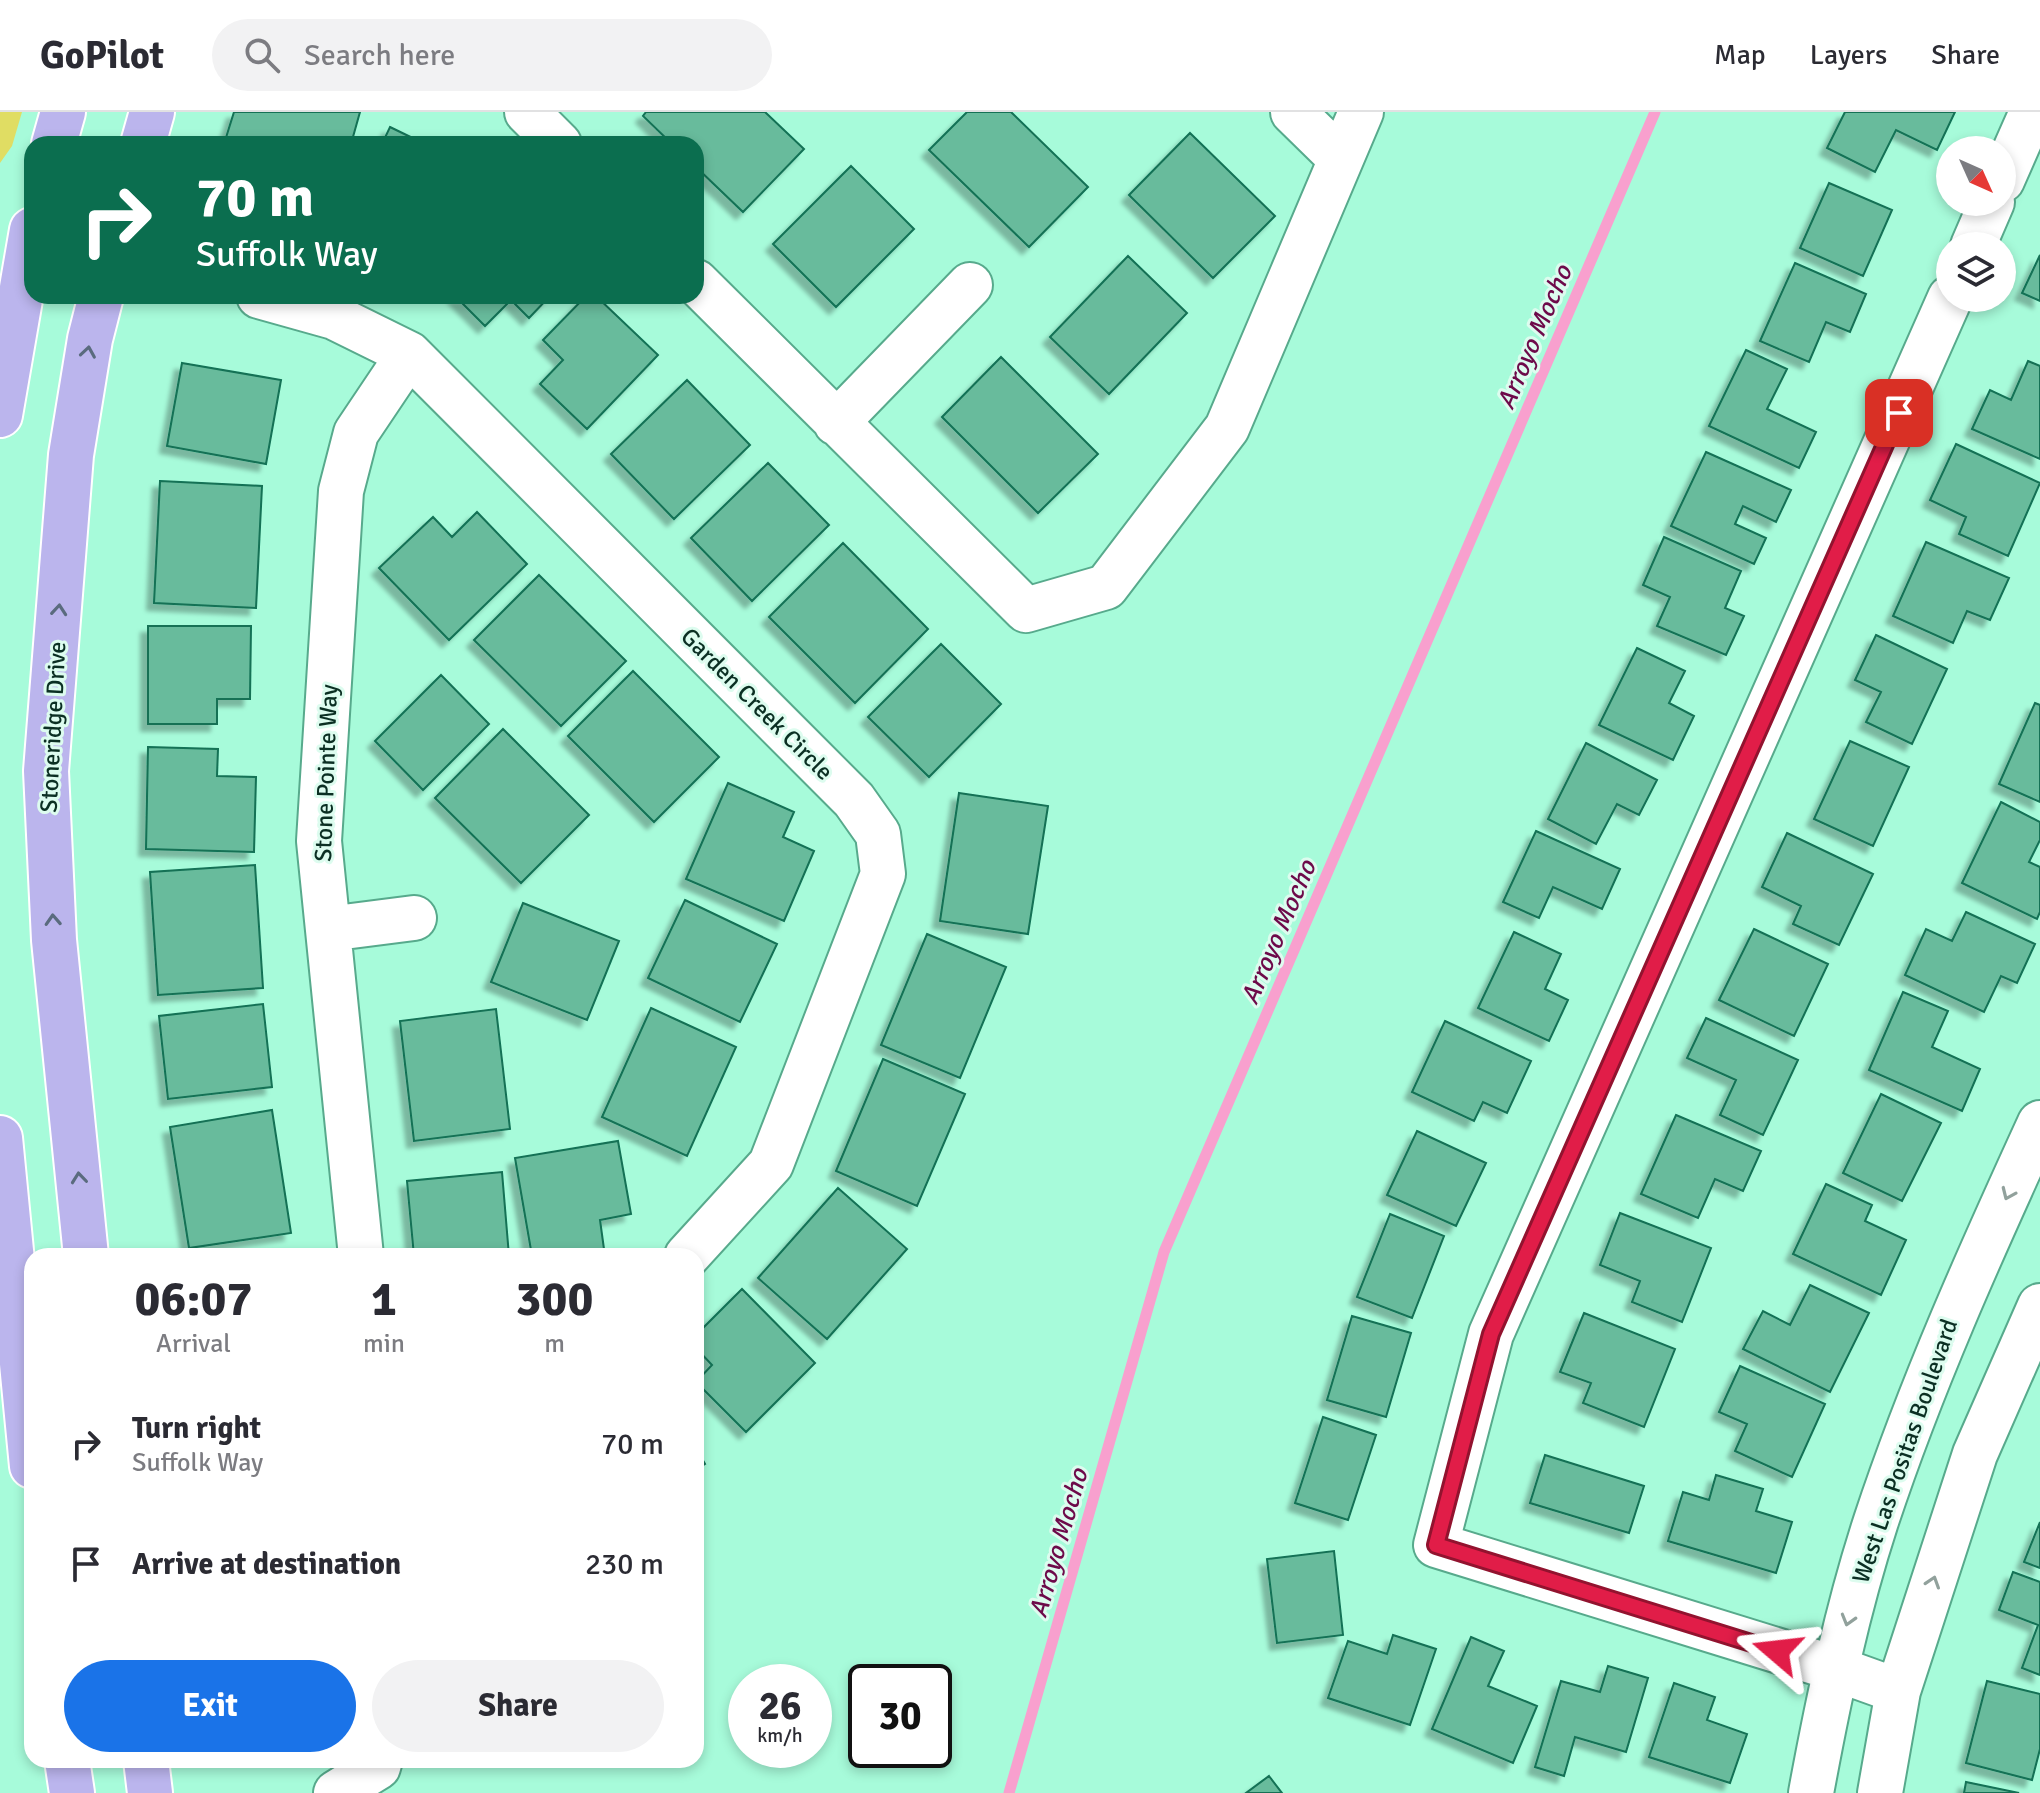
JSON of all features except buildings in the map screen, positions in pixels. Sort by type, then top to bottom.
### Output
[{"type":"main road","points":[[56,136],[63,112]]},
{"type":"main road","points":[[145,136],[152,112]]},
{"type":"main road","points":[[0,415],[23,244]]},
{"type":"main road","name":"Stoneridge Drive","points":[[85,1248],[54,940],[46,771],[71,455],[90,339],[99,304]]},
{"type":"main road","points":[[0,1138],[24,1384]]},
{"type":"main road","points":[[68,1768],[72,1793]]},
{"type":"main road","points":[[147,1768],[150,1793]]},
{"type":"street","points":[[527,112],[551,136]]},
{"type":"street","points":[[1293,112],[1341,159]]},
{"type":"street","points":[[704,290],[1026,610],[1106,587],[1227,428],[1361,112]]},
{"type":"street","points":[[2016,148],[2032,112]]},
{"type":"street","points":[[836,423],[970,285]]},
{"type":"street","name":"Garden Creek Circle","points":[[288,304],[334,317],[409,354],[854,800],[878,834],[883,874],[771,1164],[694,1248]]},
{"type":"street","points":[[1898,1691],[1834,1668],[1436,1545],[1491,1334],[1944,312]]},
{"type":"street","name":"Stone Pointe Way","points":[[360,1248],[319,841],[341,491],[356,433],[409,354]]},
{"type":"street","points":[[328,929],[414,918]]},
{"type":"street","name":"West Las Positas Boulevard","points":[[1811,1793],[1834,1668],[1876,1522],[1951,1319],[2040,1123]]},
{"type":"street","points":[[1880,1793],[1898,1691],[1975,1454],[2040,1306]]},
{"type":"street","points":[[336,1793],[376,1768]]},
{"type":"shaded area","points":[[0,112],[22,112],[12,146],[0,163]]},
{"type":"waterway","name":"Arroyo Mocho","points":[[1009,1793],[1164,1252],[1655,112]]},
{"type":"route","points":[[1777,1651],[1436,1545],[1491,1334],[1899,413]]}]
